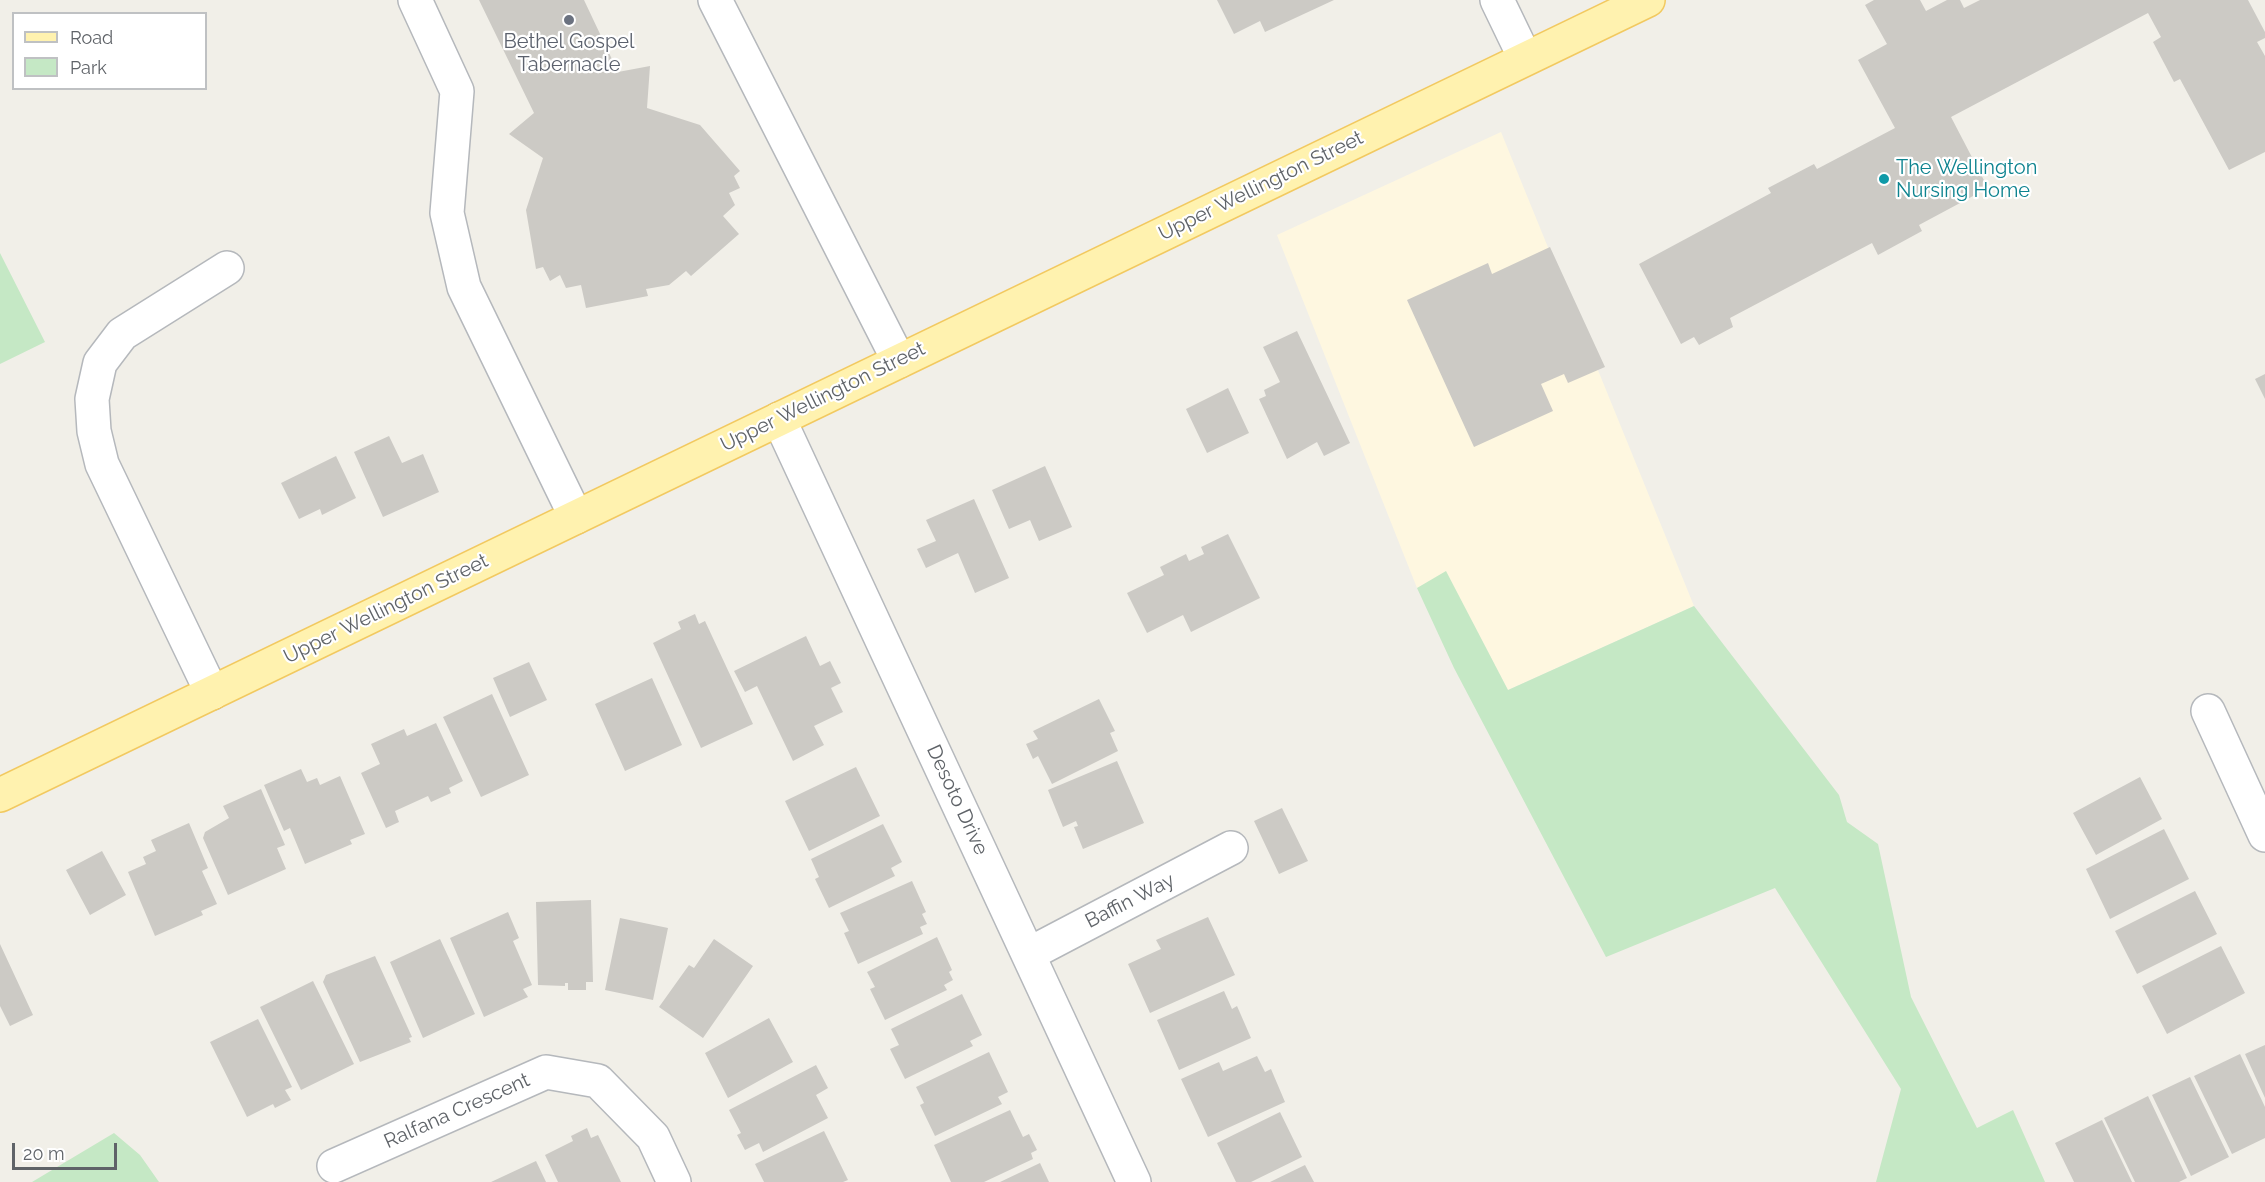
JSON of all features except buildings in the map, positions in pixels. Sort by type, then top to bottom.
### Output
[{"type":"main road","name":"Upper Wellington Street","points":[[0,795],[1648,0]]},
{"type":"street","points":[[415,0],[457,91],[447,213],[464,287],[576,517]]},
{"type":"street","points":[[715,0],[899,361]]},
{"type":"street","points":[[1497,0],[1525,58]]},
{"type":"street","points":[[212,693],[102,464],[94,431],[93,399],[100,363],[122,334],[227,268]]},
{"type":"street","name":"Desoto Drive","points":[[779,419],[1134,1182]]},
{"type":"street","points":[[2208,711],[2265,836]]},
{"type":"street","name":"Baffin Way","points":[[1029,954],[1232,848]]},
{"type":"street","name":"Ralfana Crescent","points":[[334,1166],[546,1072],[598,1081],[653,1137],[674,1182]]},
{"type":"shaded area","points":[[1501,132],[1694,606],[1508,690],[1446,572],[1417,588],[1277,235]]},
{"type":"green space","points":[[0,253],[45,342],[0,364]]},
{"type":"green space","points":[[1446,571],[1508,690],[1694,606],[1839,795],[1847,822],[1878,844],[1911,997],[1977,1128],[2013,1110],[2045,1182],[1876,1182],[1901,1089],[1775,888],[1606,957],[1454,668],[1417,588]]},
{"type":"green space","points":[[114,1133],[140,1155],[159,1182],[32,1182]]},
{"type":"place","name":"Bethel Gospel Tabernacle","points":[[569,20]]},
{"type":"place","name":"The Wellington Nursing Home","points":[[1884,179]]}]
